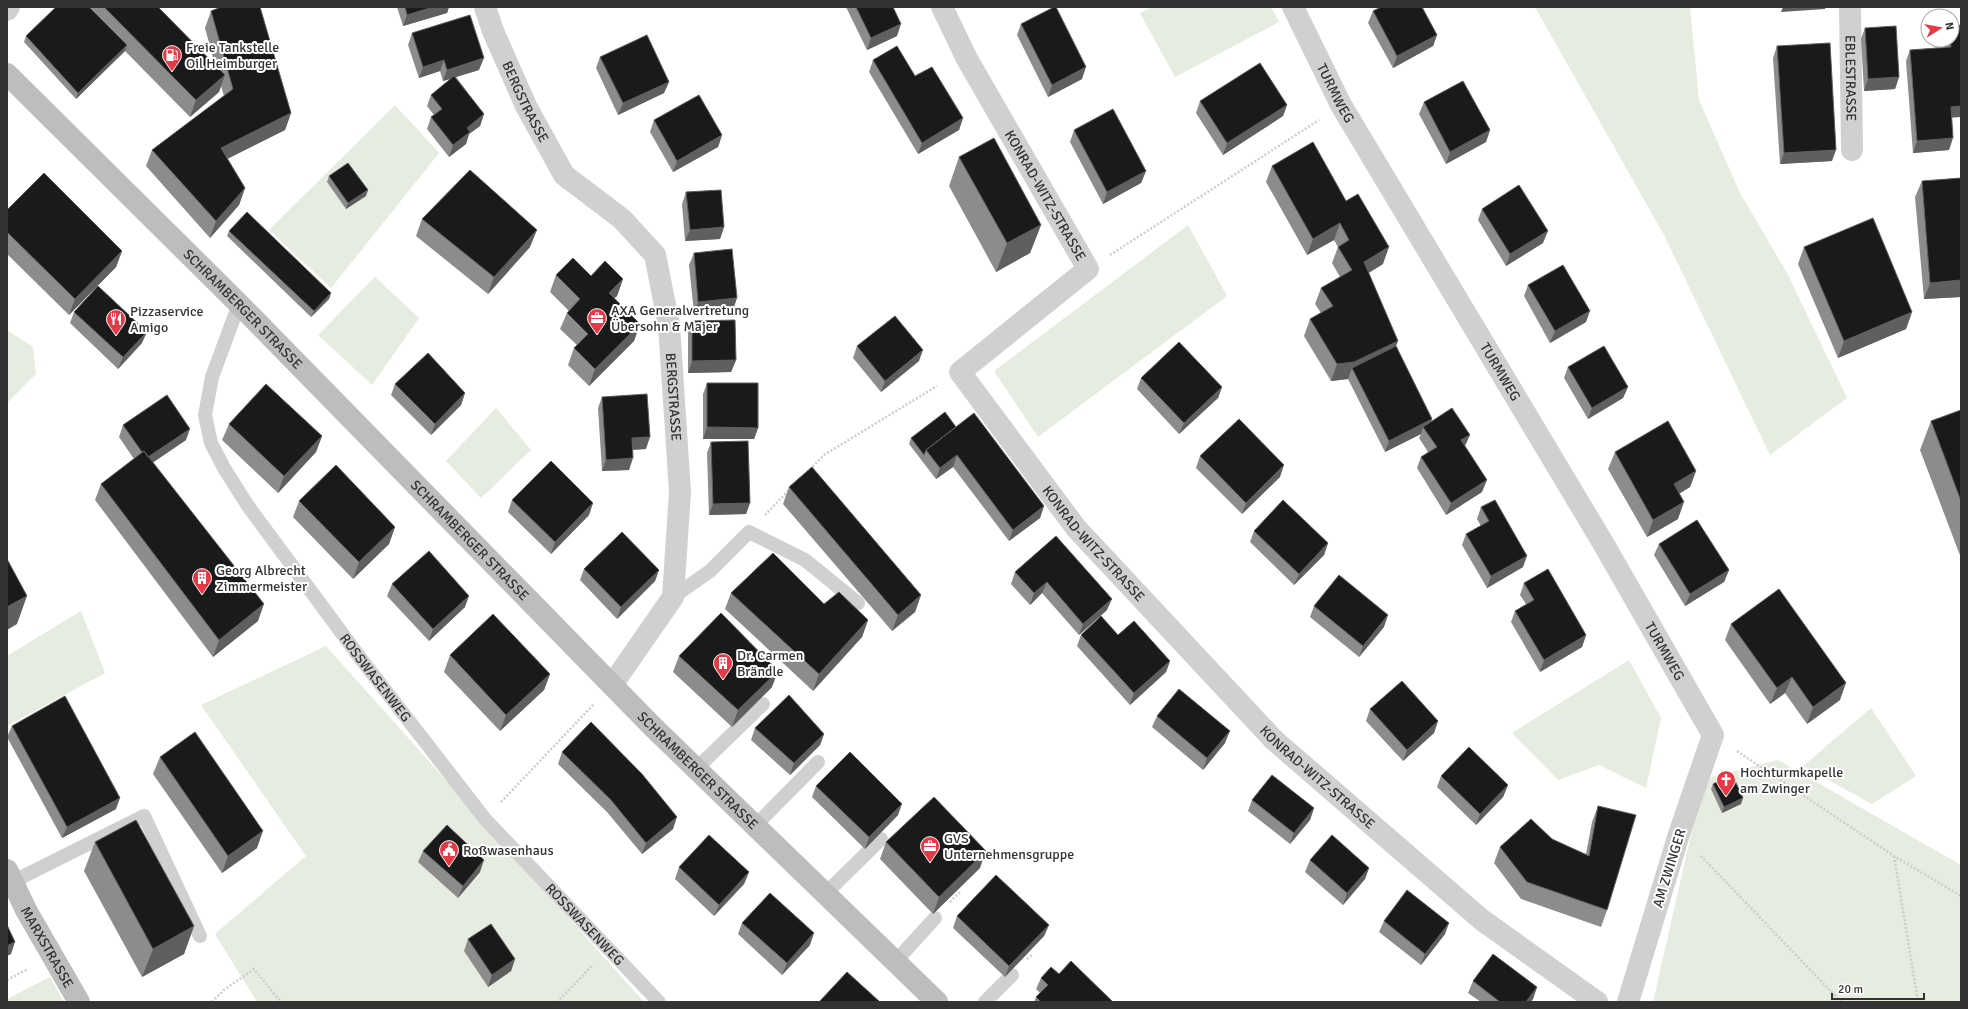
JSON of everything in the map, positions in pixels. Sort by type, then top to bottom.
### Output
[{"type":"street","name":"BERGSTRASSE","points":[[485,7],[493,31],[526,106],[564,176],[622,219],[655,255],[669,325],[680,492],[673,597]]},
{"type":"street","name":"KONRAD-WITZ-STRASSE","points":[[942,7],[967,59],[1088,269],[960,372],[1076,528],[1274,740],[1482,920],[1597,1002]]},
{"type":"street","name":"TURMWEG","points":[[1293,7],[1341,105],[1603,544],[1713,735]]},
{"type":"street","name":"EBLESTRASSE","points":[[1850,7],[1852,150]]},
{"type":"street","name":"SCHRAMBERGER STRASSE","points":[[7,74],[239,304],[696,769],[937,1002]]},
{"type":"street","points":[[612,685],[673,597]]},
{"type":"street","name":"AM ZWINGER","points":[[1628,1002],[1680,834],[1713,735]]},
{"type":"street","name":"MARXSTRASSE","points":[[10,876],[26,910],[79,1002]]},
{"type":"lane","name":"ROSSWASENWEG","points":[[239,304],[212,377],[205,415],[210,443],[224,468],[248,506],[361,659],[485,819],[659,1002]]},
{"type":"lane","points":[[673,597],[710,571],[749,532],[806,560],[858,603]]},
{"type":"lane","points":[[696,769],[763,704]]},
{"type":"lane","points":[[755,826],[818,762]]},
{"type":"lane","points":[[10,876],[144,816],[200,936]]},
{"type":"lane","points":[[825,894],[881,839]]},
{"type":"lane","points":[[895,962],[935,918]]},
{"type":"lane","points":[[985,1002],[1012,975]]},
{"type":"path","points":[[1088,269],[1341,105]]},
{"type":"path","points":[[802,477],[824,455],[960,372]]},
{"type":"path","points":[[749,532],[792,488]]},
{"type":"path","points":[[485,819],[612,685]]},
{"type":"path","points":[[1713,735],[1894,856],[1961,896]]},
{"type":"path","points":[[1680,834],[1841,1002]]},
{"type":"path","points":[[1894,856],[1918,1002]]},
{"type":"path","points":[[558,1002],[595,962],[610,951]]},
{"type":"path","points":[[212,1002],[224,990],[254,969],[281,1002]]},
{"type":"shaded area","points":[[1152,7],[1271,7],[1279,22],[1175,77],[1140,13]]},
{"type":"shaded area","points":[[1535,7],[1690,7],[1699,100],[1740,193],[1787,273],[1847,398],[1770,455],[1664,235]]},
{"type":"shaded area","points":[[395,105],[439,153],[331,288],[269,230]]},
{"type":"shaded area","points":[[1188,225],[1227,296],[1038,437],[994,371]]},
{"type":"shaded area","points":[[375,277],[419,318],[372,385],[318,335]]},
{"type":"shaded area","points":[[7,330],[33,347],[36,374],[7,403]]},
{"type":"shaded area","points":[[496,408],[531,450],[481,498],[446,461]]},
{"type":"shaded area","points":[[81,611],[105,673],[7,726],[7,656]]},
{"type":"shaded area","points":[[326,646],[644,1002],[257,1002],[215,934],[306,856],[201,705]]},
{"type":"shaded area","points":[[1629,660],[1661,718],[1646,788],[1599,765],[1558,780],[1512,733]]},
{"type":"shaded area","points":[[1871,708],[1916,776],[1872,804],[1803,766]]},
{"type":"shaded area","points":[[1778,760],[1961,865],[1961,1002],[1653,1002],[1692,830],[1708,778]]},
{"type":"shaded area","points":[[50,977],[64,1002],[7,1002],[7,999]]},
{"type":"building","points":[[56,7],[89,7],[127,45],[78,93],[26,36]]},
{"type":"building","points":[[104,7],[158,7],[225,75],[196,100]]},
{"type":"building","points":[[221,7],[260,7],[291,113],[221,148],[245,188],[216,221],[152,150],[233,89],[211,11]]},
{"type":"building","points":[[405,7],[433,7],[407,15]]},
{"type":"building","points":[[856,7],[893,7],[901,24],[871,38]]},
{"type":"building","points":[[1056,7],[1086,67],[1052,85],[1021,24]]},
{"type":"building","points":[[1381,7],[1422,7],[1437,35],[1397,56],[1373,11]]},
{"type":"building","points":[[470,15],[484,58],[447,70],[444,60],[423,67],[412,33]]},
{"type":"building","points":[[1960,25],[1961,106],[1951,107],[1953,138],[1917,141],[1910,50],[1960,48]]},
{"type":"building","points":[[1896,26],[1899,77],[1868,79],[1865,28]]},
{"type":"building","points":[[647,35],[669,82],[623,103],[600,57]]},
{"type":"building","points":[[1830,43],[1836,150],[1784,153],[1777,46]]},
{"type":"building","points":[[897,46],[915,76],[932,67],[963,118],[922,143],[873,60]]},
{"type":"building","points":[[1260,63],[1287,105],[1227,143],[1200,101]]},
{"type":"building","points":[[454,76],[484,114],[467,128],[470,132],[453,145],[431,117],[442,109],[431,95]]},
{"type":"building","points":[[1463,81],[1490,130],[1450,152],[1424,102]]},
{"type":"building","points":[[699,95],[722,135],[677,161],[654,120]]},
{"type":"building","points":[[1113,109],[1146,171],[1107,192],[1074,130]]},
{"type":"building","points":[[994,138],[1041,225],[1007,243],[959,157]]},
{"type":"building","points":[[1313,142],[1346,201],[1358,194],[1389,247],[1364,262],[1398,341],[1354,362],[1337,364],[1310,319],[1333,306],[1321,288],[1352,270],[1338,247],[1349,240],[1340,223],[1313,239],[1272,166]]},
{"type":"building","points":[[348,163],[368,190],[348,203],[329,176]]},
{"type":"building","points":[[470,170],[537,230],[494,277],[422,219]]},
{"type":"building","points":[[44,173],[122,251],[75,299],[7,232],[7,210]]},
{"type":"building","points":[[1961,178],[1961,280],[1930,283],[1922,181]]},
{"type":"building","points":[[1519,185],[1548,231],[1510,254],[1482,209]]},
{"type":"building","points":[[721,190],[724,227],[690,230],[686,192]]},
{"type":"building","points":[[247,212],[331,293],[314,311],[229,231]]},
{"type":"building","points":[[1873,218],[1912,312],[1844,341],[1804,247]]},
{"type":"building","points":[[732,249],[737,298],[698,302],[694,253]]},
{"type":"building","name":"AXA Generalvertretung Übersohn & Majer","points":[[573,258],[591,276],[605,261],[623,279],[609,293],[640,324],[595,369],[574,348],[588,334],[567,313],[580,299],[556,275]]},
{"type":"building","points":[[1563,265],[1590,311],[1555,331],[1528,285]]},
{"type":"building","points":[[98,286],[147,332],[123,357],[74,312]]},
{"type":"building","points":[[895,316],[923,350],[885,381],[857,346]]},
{"type":"building","points":[[735,320],[736,360],[692,361],[692,321]]},
{"type":"building","points":[[1179,342],[1222,387],[1184,423],[1141,378]]},
{"type":"building","points":[[1396,346],[1432,419],[1389,441],[1352,368]]},
{"type":"building","points":[[1604,346],[1628,387],[1592,408],[1568,367]]},
{"type":"building","points":[[428,353],[465,393],[435,424],[395,384]]},
{"type":"building","points":[[707,383],[758,383],[758,428],[707,427]]},
{"type":"building","points":[[266,384],[322,436],[284,476],[229,424]]},
{"type":"building","points":[[647,394],[650,437],[632,438],[633,458],[606,460],[602,397]]},
{"type":"building","points":[[167,395],[190,429],[148,457],[144,451],[142,452],[123,425]]},
{"type":"building","points":[[1452,408],[1470,435],[1461,440],[1487,480],[1451,503],[1421,457],[1437,447],[1423,427]]},
{"type":"building","points":[[1961,410],[1961,501],[1931,421]]},
{"type":"building","points":[[945,412],[956,427],[926,450],[924,455],[911,438]]},
{"type":"building","points":[[974,413],[1044,506],[1013,530],[957,455],[940,468],[926,450]]},
{"type":"building","points":[[1239,419],[1284,465],[1246,503],[1200,456]]},
{"type":"building","points":[[1668,421],[1696,471],[1674,484],[1684,502],[1653,520],[1615,452]]},
{"type":"building","points":[[748,441],[750,503],[713,504],[711,442]]},
{"type":"building","points":[[144,451],[264,604],[219,640],[101,484]]},
{"type":"building","points":[[551,461],[593,503],[555,542],[512,500]]},
{"type":"building","points":[[336,465],[395,527],[359,562],[299,501]]},
{"type":"building","points":[[812,467],[921,595],[898,615],[789,487]]},
{"type":"building","points":[[1283,500],[1328,543],[1299,574],[1254,531]]},
{"type":"building","points":[[1495,500],[1527,556],[1491,576],[1466,534],[1489,521],[1481,507]]},
{"type":"building","points":[[1697,520],[1729,570],[1690,594],[1659,544]]},
{"type":"building","points":[[622,532],[659,570],[621,607],[584,569]]},
{"type":"building","points":[[1056,536],[1112,599],[1083,624],[1047,582],[1034,593],[1015,572]]},
{"type":"building","points":[[429,551],[469,596],[433,629],[392,584]]},
{"type":"building","points":[[773,553],[824,604],[839,592],[868,620],[819,674],[731,593]]},
{"type":"building","points":[[7,559],[27,596],[7,607]]},
{"type":"building","points":[[1548,569],[1586,635],[1544,660],[1515,611],[1534,600],[1524,583]]},
{"type":"building","points":[[1339,575],[1388,615],[1363,646],[1314,606]]},
{"type":"building","points":[[1779,589],[1846,683],[1813,707],[1792,677],[1777,688],[1731,624]]},
{"type":"building","name":"Dr. Carmen Brändle","points":[[721,613],[778,671],[738,710],[679,656]]},
{"type":"building","points":[[493,614],[550,674],[506,715],[450,655]]},
{"type":"building","points":[[1101,616],[1118,635],[1134,621],[1170,661],[1134,693],[1081,635]]},
{"type":"building","points":[[1402,681],[1438,721],[1407,750],[1370,709]]},
{"type":"building","points":[[1179,689],[1230,731],[1207,758],[1157,716]]},
{"type":"building","points":[[789,695],[824,734],[794,763],[755,728]]},
{"type":"building","points":[[65,696],[120,798],[67,827],[12,726]]},
{"type":"building","points":[[591,722],[642,774],[677,817],[646,843],[611,800],[562,752]]},
{"type":"building","points":[[195,732],[263,831],[228,856],[160,757]]},
{"type":"building","points":[[1469,747],[1508,785],[1480,814],[1441,776]]},
{"type":"building","points":[[850,752],[902,804],[869,837],[816,786]]},
{"type":"building","name":"Hochturmkapelle am Zwinger","points":[[1732,774],[1743,798],[1724,807],[1713,784]]},
{"type":"building","points":[[1272,775],[1314,808],[1294,833],[1252,800]]},
{"type":"building","name":"GVS Unternehmensgruppe","points":[[934,797],[986,851],[939,897],[886,842]]},
{"type":"building","points":[[1598,806],[1636,815],[1607,910],[1527,882],[1500,847],[1531,819],[1552,839],[1589,856]]},
{"type":"building","points":[[136,820],[194,926],[153,949],[95,842]]},
{"type":"building","name":"Roßwasenhaus","points":[[447,825],[484,860],[463,886],[423,851]]},
{"type":"building","points":[[709,835],[749,872],[719,905],[679,867]]},
{"type":"building","points":[[1332,835],[1369,868],[1347,893],[1310,860]]},
{"type":"building","points":[[996,875],[1049,925],[1009,966],[957,916]]},
{"type":"building","points":[[1407,890],[1449,923],[1425,954],[1384,921]]},
{"type":"building","points":[[770,893],[814,933],[787,963],[742,923]]},
{"type":"building","points":[[491,924],[515,959],[492,975],[468,939]]},
{"type":"building","points":[[7,925],[15,942],[7,946]]},
{"type":"building","points":[[1493,954],[1537,987],[1526,1002],[1500,1002],[1473,981]]},
{"type":"building","points":[[1071,961],[1113,1002],[1041,1002],[1036,997],[1048,985],[1041,978],[1051,967],[1059,974]]},
{"type":"building","points":[[847,972],[880,1002],[819,1002]]},
{"type":"place","name":"Freie Tankstelle Oil Heimburger","points":[[172,72]]},
{"type":"place","name":"AXA Generalvertretung Übersohn & Majer","points":[[597,335]]},
{"type":"place","name":"Pizzaservice Amigo","points":[[116,336]]},
{"type":"place","name":"Georg Albrecht Zimmermeister","points":[[202,595]]},
{"type":"place","name":"Dr. Carmen Brändle","points":[[723,680]]},
{"type":"place","name":"Hochturmkapelle am Zwinger","points":[[1726,797]]},
{"type":"place","name":"GVS Unternehmensgruppe","points":[[930,863]]},
{"type":"place","name":"Roßwasenhaus","points":[[449,867]]}]
